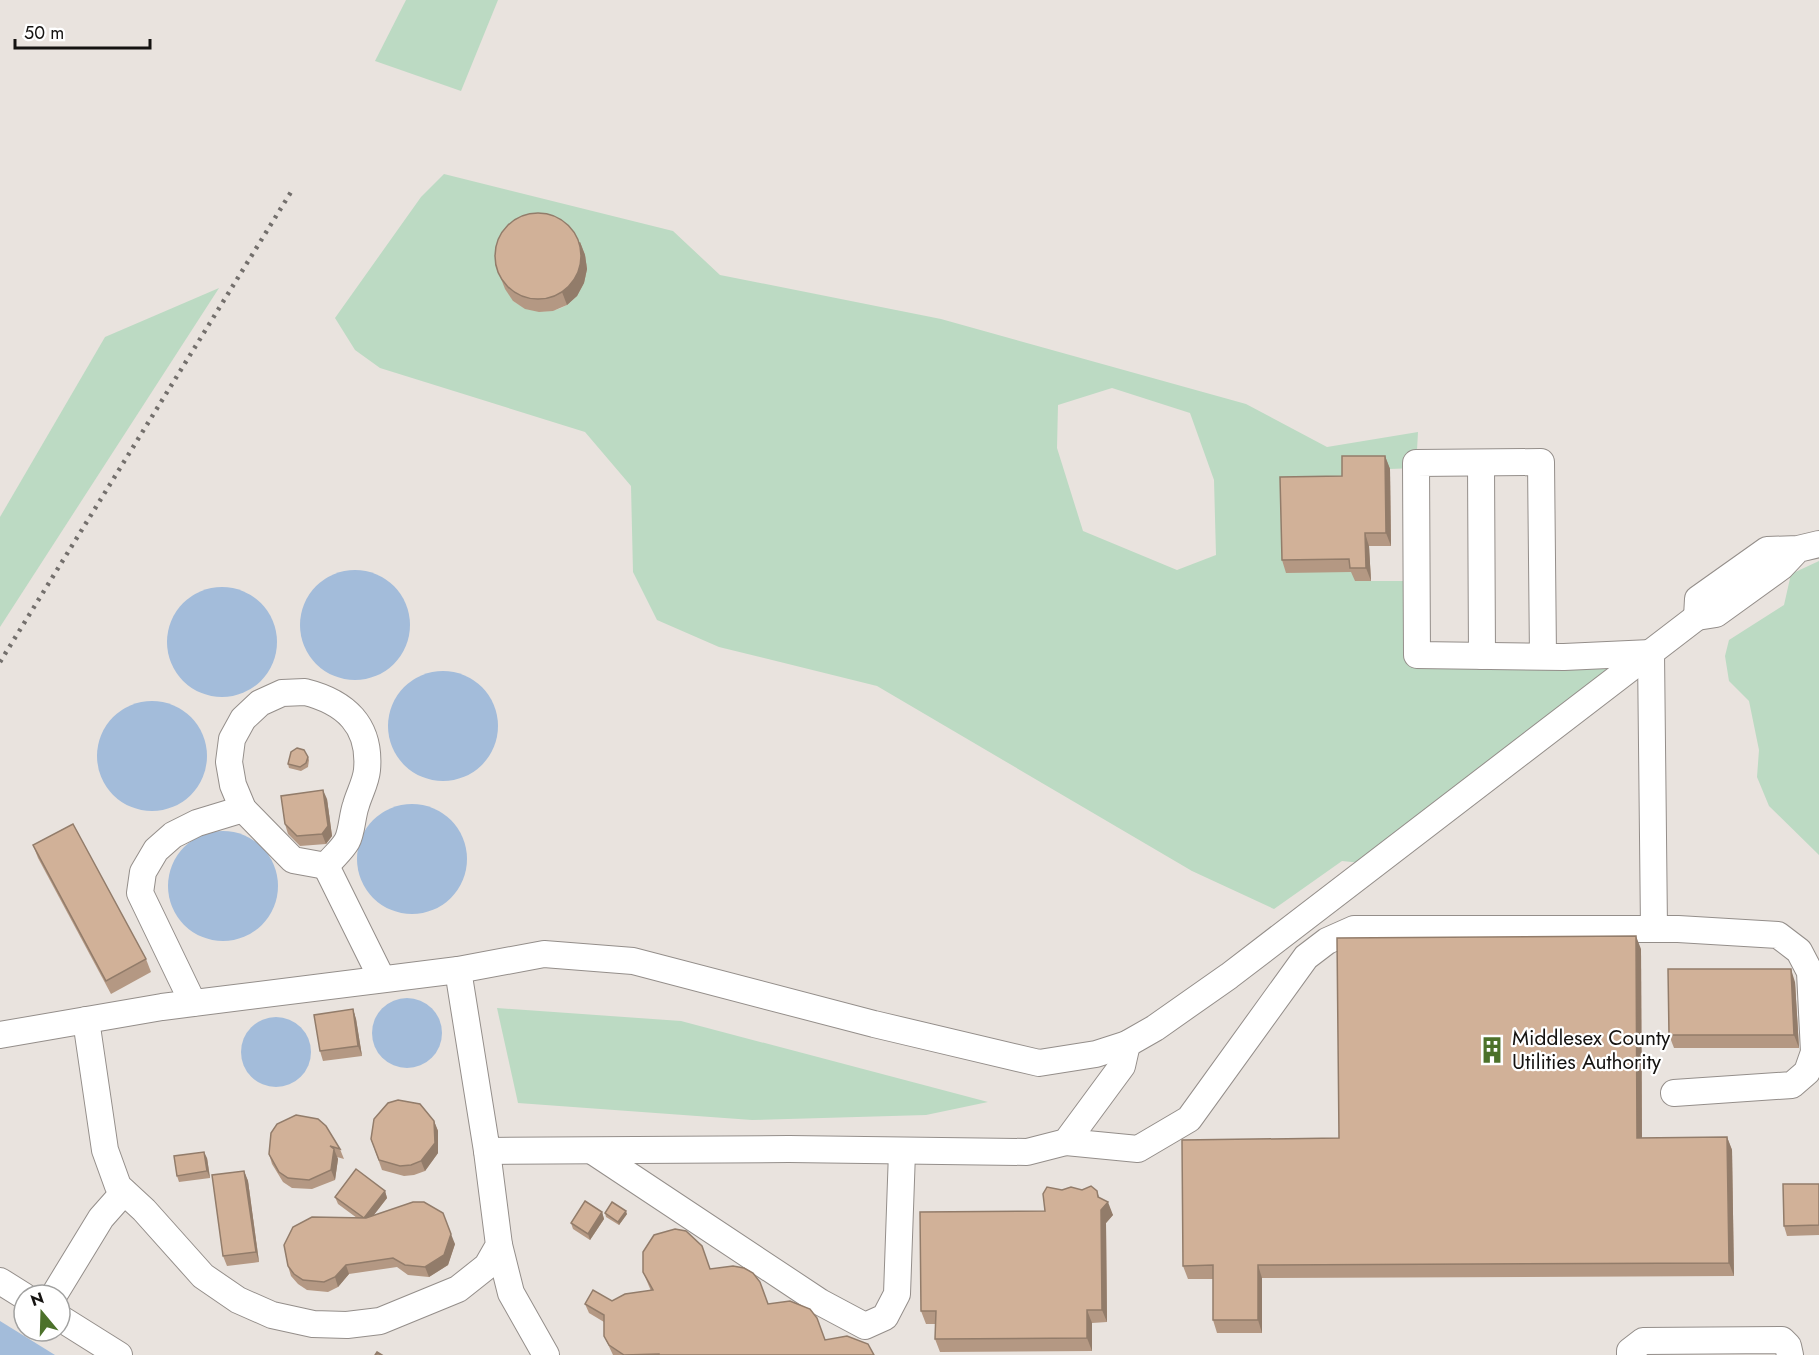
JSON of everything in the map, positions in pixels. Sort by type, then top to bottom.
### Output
[{"type":"lane","points":[[1543,656],[1541,462],[1416,463],[1417,655],[1543,656],[1651,654]]},
{"type":"lane","points":[[1480,463],[1482,656]]},
{"type":"lane","points":[[0,1035],[193,1003],[458,970],[544,954],[633,961],[874,1024],[1039,1063],[1096,1054],[1127,1044],[1155,1028],[1229,976],[1651,654],[1697,617],[1698,599],[1767,550],[1809,547]]},
{"type":"lane","points":[[1651,654],[1654,929]]},
{"type":"lane","points":[[305,692],[328,698],[337,704],[347,711],[360,728],[367,750],[367,772],[352,816],[348,840],[326,866],[293,861],[243,809],[233,785],[229,762],[232,739],[243,718],[260,703],[282,693],[305,692]]},
{"type":"lane","points":[[193,1003],[140,893],[143,872],[156,850],[173,835],[197,823],[243,809]]},
{"type":"lane","points":[[326,866],[382,979]]},
{"type":"lane","points":[[487,1151],[789,1149],[1027,1152],[1066,1142],[1138,1149],[1189,1119],[1306,957],[1327,941],[1354,929],[1654,929],[1778,935],[1799,951],[1810,972],[1814,1052],[1807,1072],[1792,1085],[1674,1093]]},
{"type":"lane","points":[[458,970],[500,1245],[511,1293],[546,1355]]},
{"type":"lane","points":[[86,1020],[105,1150],[118,1186],[203,1276],[238,1300],[272,1315],[313,1324],[380,1321],[459,1289],[487,1266],[500,1245]]},
{"type":"lane","points":[[1066,1142],[1122,1066],[1127,1044]]},
{"type":"lane","points":[[594,1152],[820,1302],[865,1326],[885,1317],[897,1294],[902,1152]]},
{"type":"lane","points":[[61,1283],[101,1218],[124,1192]]},
{"type":"lane","points":[[72,1326],[119,1355]]},
{"type":"lane","points":[[1630,1355],[1630,1351],[1643,1341],[1683,1348],[1737,1347],[1782,1340],[1790,1355]]},
{"type":"green space","points":[[406,0],[498,0],[461,91],[375,61]]},
{"type":"green space","points":[[444,174],[673,231],[720,275],[941,319],[1246,404],[1327,447],[1418,432],[1416,468],[1390,469],[1354,572],[1355,581],[1416,581],[1417,655],[1651,653],[1372,864],[1342,861],[1274,909],[1192,871],[877,686],[719,647],[657,620],[633,572],[631,486],[585,432],[380,368],[355,350],[335,318],[421,197]],"holes":[[[578,243],[584,260],[584,276],[580,290],[572,301],[560,308],[546,311],[530,309],[513,301]],[[1112,388],[1190,413],[1214,480],[1216,555],[1177,570],[1083,531],[1057,448],[1058,405]]]},
{"type":"green space","points":[[219,288],[0,627],[0,517],[105,337]]},
{"type":"green space","points":[[1819,561],[1819,855],[1769,806],[1757,777],[1759,750],[1749,701],[1729,681],[1725,656],[1729,640],[1784,605],[1791,574]]},
{"type":"green space","points":[[497,1008],[681,1021],[988,1102],[926,1115],[752,1120],[518,1103]]},
{"type":"water","points":[[355,570],[376,574],[394,586],[406,604],[410,625],[406,646],[394,664],[376,676],[355,680],[334,676],[316,664],[304,646],[300,625],[304,604],[316,586],[334,574]]},
{"type":"water","points":[[222,587],[243,591],[261,603],[273,621],[277,642],[273,663],[261,681],[243,693],[222,697],[201,693],[183,681],[171,663],[167,642],[171,621],[183,603],[201,591]]},
{"type":"water","points":[[443,671],[464,675],[482,687],[494,705],[498,726],[494,747],[482,765],[464,777],[443,781],[422,777],[404,765],[392,747],[388,726],[392,705],[404,687],[422,675]]},
{"type":"water","points":[[152,701],[173,705],[191,717],[203,735],[207,756],[203,777],[191,795],[173,807],[152,811],[131,807],[113,795],[101,777],[97,756],[101,735],[113,717],[131,705]]},
{"type":"water","points":[[412,804],[433,808],[451,820],[463,838],[467,859],[463,880],[451,898],[433,910],[412,914],[391,910],[373,898],[361,880],[357,859],[361,838],[373,820],[391,808]]},
{"type":"water","points":[[223,831],[244,835],[262,847],[274,865],[278,886],[274,907],[262,925],[244,937],[223,941],[202,937],[184,925],[172,907],[168,886],[172,865],[184,847],[202,835]]},
{"type":"water","points":[[407,998],[426,1004],[436,1014],[442,1033],[436,1052],[426,1062],[407,1068],[388,1062],[378,1052],[372,1033],[378,1014],[388,1004]]},
{"type":"water","points":[[276,1017],[295,1023],[305,1033],[311,1052],[305,1071],[295,1081],[276,1087],[257,1081],[247,1071],[241,1052],[247,1033],[257,1023]]},
{"type":"water","points":[[0,1321],[12,1328],[12,1343],[36,1343],[55,1355],[0,1355]]},
{"type":"building","points":[[538,213],[555,216],[574,232],[578,239],[581,256],[578,273],[562,292],[555,296],[538,299],[521,296],[502,280],[498,273],[495,256],[498,239],[514,220],[521,216]]},
{"type":"building","points":[[1342,456],[1385,456],[1386,533],[1365,533],[1366,568],[1350,568],[1349,559],[1282,560],[1280,477],[1342,476]]},
{"type":"building","points":[[297,748],[304,750],[308,757],[306,763],[300,767],[288,764],[291,752]]},
{"type":"building","points":[[323,790],[328,826],[322,834],[297,836],[285,824],[281,796]]},
{"type":"building","points":[[73,824],[146,959],[106,981],[33,845]]},
{"type":"building","name":"Middlesex County Utilities Authority","points":[[1636,936],[1637,1138],[1727,1137],[1729,1263],[1258,1265],[1258,1320],[1213,1320],[1213,1265],[1183,1266],[1182,1140],[1339,1138],[1337,938]]},
{"type":"building","points":[[1668,969],[1791,969],[1794,1035],[1669,1035]]},
{"type":"building","points":[[353,1009],[358,1046],[320,1051],[314,1015]]},
{"type":"building","points":[[398,1100],[420,1104],[434,1121],[435,1143],[421,1161],[411,1165],[400,1166],[379,1160],[371,1139],[374,1119],[388,1103]]},
{"type":"building","points":[[296,1115],[318,1119],[326,1126],[340,1149],[330,1146],[334,1149],[331,1170],[309,1180],[288,1178],[279,1172],[269,1154],[271,1133],[277,1124]]},
{"type":"building","points":[[204,1152],[207,1171],[177,1176],[174,1156]]},
{"type":"building","points":[[356,1169],[385,1191],[364,1218],[335,1197]]},
{"type":"building","points":[[244,1171],[256,1252],[223,1256],[212,1175]]},
{"type":"building","points":[[1783,1184],[1819,1184],[1819,1225],[1784,1226]]},
{"type":"building","points":[[1091,1186],[1097,1191],[1098,1197],[1108,1202],[1101,1210],[1102,1310],[1087,1310],[1087,1338],[935,1339],[936,1311],[921,1311],[920,1212],[1045,1211],[1043,1194],[1047,1187],[1062,1190],[1071,1187],[1082,1190]]},
{"type":"building","points":[[585,1201],[602,1212],[588,1234],[571,1223]]},
{"type":"building","points":[[413,1202],[424,1202],[443,1213],[451,1234],[444,1255],[425,1267],[405,1265],[393,1258],[346,1265],[335,1277],[324,1282],[303,1280],[288,1266],[284,1245],[293,1227],[312,1217],[366,1218]]},
{"type":"building","points":[[612,1202],[626,1211],[618,1222],[605,1213]]},
{"type":"building","points":[[675,1229],[686,1231],[702,1246],[710,1269],[733,1266],[744,1268],[753,1273],[760,1282],[768,1304],[790,1301],[810,1309],[817,1318],[825,1340],[847,1336],[868,1344],[874,1355],[624,1355],[609,1345],[604,1336],[604,1315],[585,1304],[593,1290],[612,1301],[625,1294],[653,1290],[643,1272],[643,1252],[654,1235]]},
{"type":"railway","points":[[0,662],[291,192]]},
{"type":"place","name":"Middlesex County Utilities Authority","points":[[1492,1050]]}]
